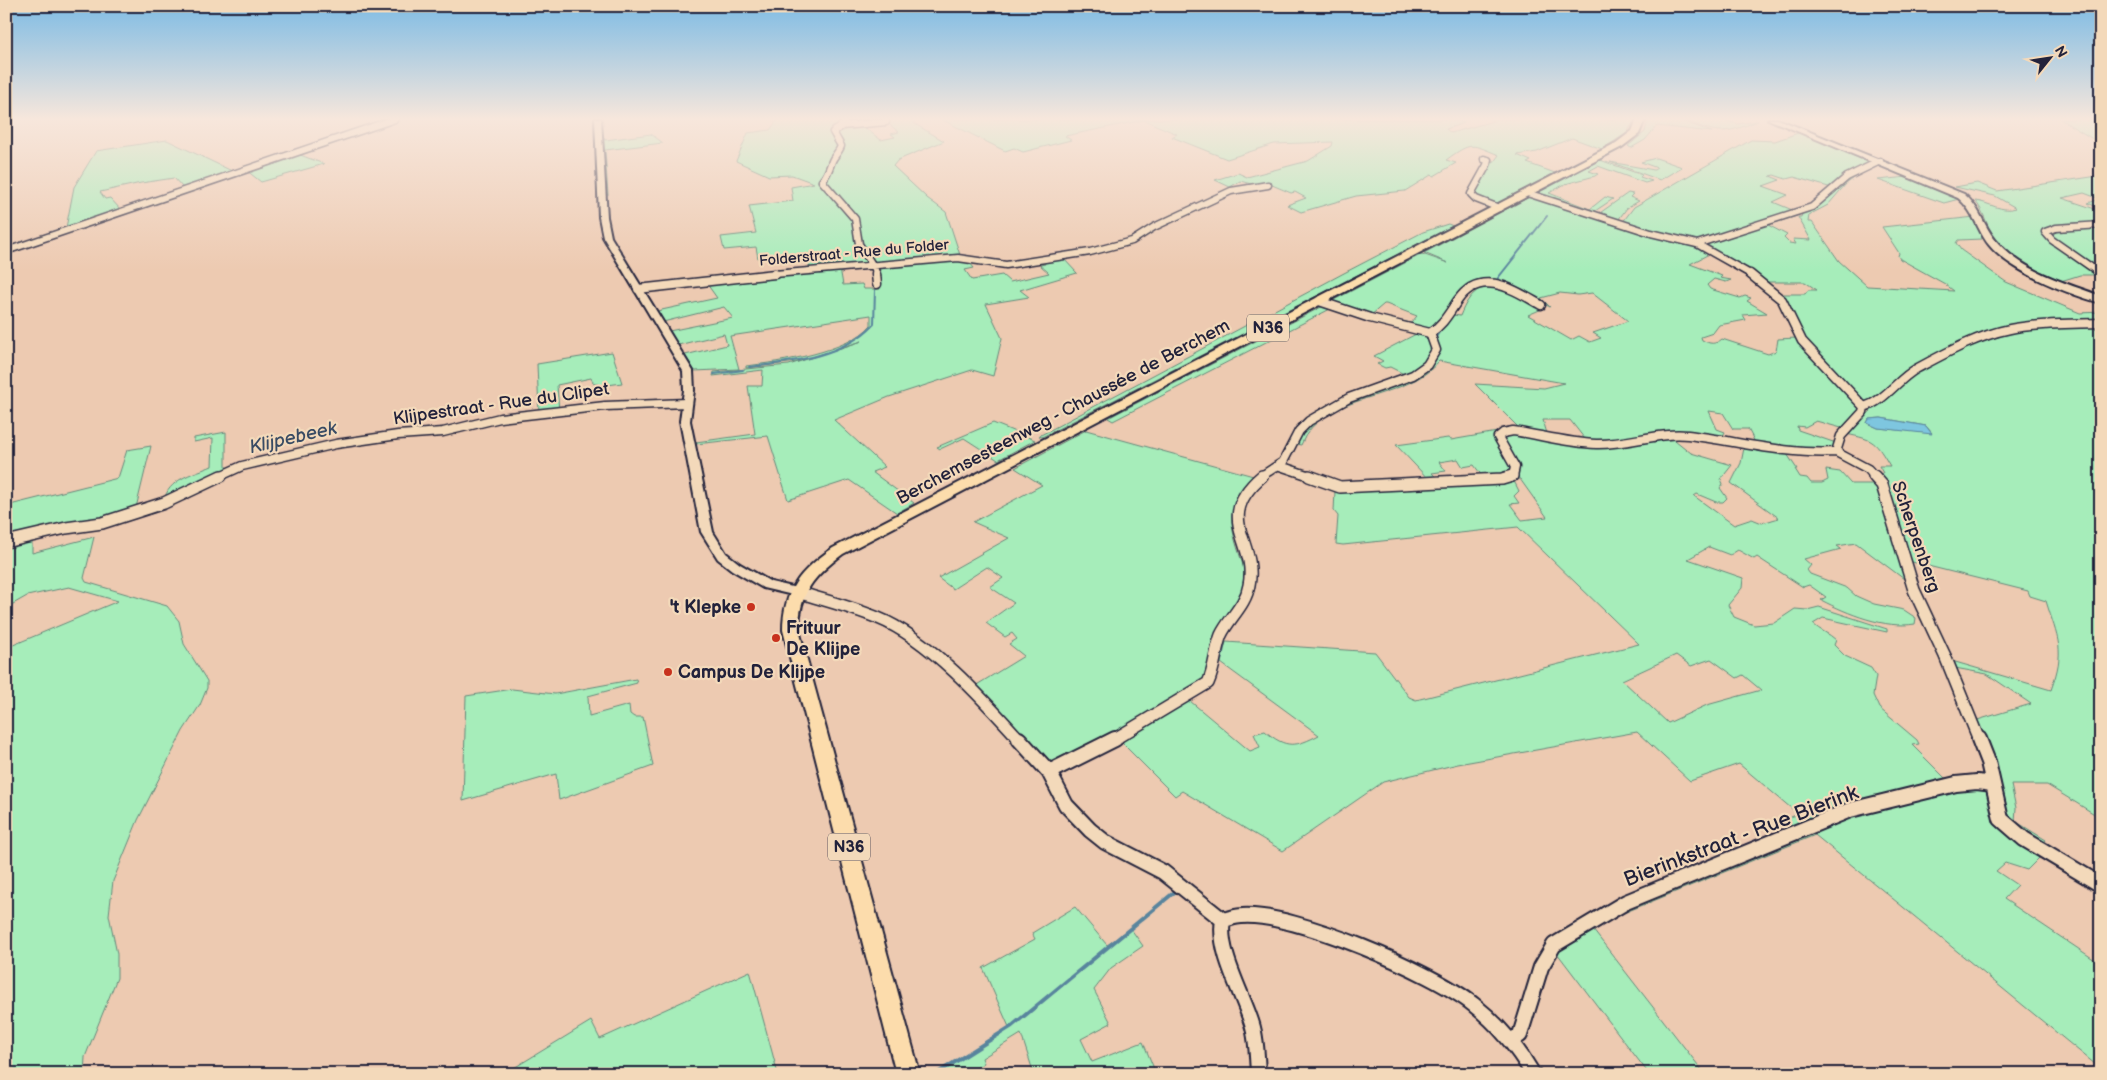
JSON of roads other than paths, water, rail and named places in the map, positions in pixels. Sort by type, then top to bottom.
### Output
[{"type":"main road","name":"Berchemsesteenweg - Chaussée de Berchem","points":[[797,592],[817,566],[838,551],[1572,169]]},
{"type":"main road","points":[[1899,169],[1961,196],[1977,211],[1992,241],[2006,255],[2036,272],[2101,300]]},
{"type":"main road","name":"N36","points":[[797,592],[791,613],[793,638],[908,1074]]},
{"type":"street","points":[[6,250],[246,169]]},
{"type":"street","points":[[601,169],[605,230],[609,243],[688,371],[690,381],[685,421],[707,532],[722,556],[767,585],[797,592],[879,618],[911,636],[980,696],[1049,772],[1066,805],[1090,830],[1105,842],[1163,872],[1190,891],[1223,920]]},
{"type":"street","points":[[830,169],[822,180],[855,219],[860,244],[873,265],[878,284]]},
{"type":"street","points":[[1485,169],[1471,194],[1476,199],[1499,208]]},
{"type":"street","points":[[1697,244],[1812,207],[1847,177],[1863,169]]},
{"type":"street","name":"Folderstraat - Rue du Folder","points":[[638,289],[778,273],[953,258],[1006,265],[1090,252],[1132,240],[1154,227],[1231,191],[1268,185]]},
{"type":"street","points":[[1527,193],[1651,233],[1697,244],[1748,272],[1779,296],[1802,340],[1864,407]]},
{"type":"street","points":[[2101,225],[2056,228],[2045,232],[2052,240],[2101,274]]},
{"type":"street","points":[[1430,333],[1448,316],[1464,292],[1486,282],[1502,285],[1541,305]]},
{"type":"street","points":[[1319,300],[1370,318],[1430,333]]},
{"type":"street","points":[[1864,407],[1871,406],[1900,378],[1966,342],[1996,332],[2016,328],[2101,324]]},
{"type":"street","points":[[1049,772],[1098,749],[1208,683],[1213,673],[1222,635],[1246,597],[1250,585],[1250,569],[1240,534],[1240,504],[1257,481],[1280,466],[1298,432],[1315,417],[1354,397],[1399,381],[1424,369],[1436,350],[1430,333]]},
{"type":"street","name":"Klijpestraat - Rue du Clipet","points":[[6,542],[66,528],[102,523],[160,505],[242,466],[336,444],[398,435],[443,432],[500,418],[605,406],[687,403]]},
{"type":"street","points":[[1280,466],[1340,488],[1510,478],[1515,472],[1512,460],[1498,440],[1499,435],[1507,432],[1597,444],[1657,435],[1687,435],[1746,446],[1820,453],[1836,452],[1841,436],[1863,412],[1864,407]]},
{"type":"street","name":"Scherpenberg","points":[[1836,452],[1864,466],[1880,482],[1911,582],[1979,738],[1988,762],[1993,784]]},
{"type":"street","name":"Bierinkstraat - Rue Bierink","points":[[1512,1040],[1520,1034],[1525,1023],[1541,967],[1554,945],[1566,936],[1626,902],[1850,810],[1956,784],[1993,784]]},
{"type":"street","points":[[1993,784],[1998,811],[2007,825],[2024,839],[2101,885]]},
{"type":"street","points":[[1258,1074],[1252,1024],[1220,926],[1223,920],[1236,915],[1283,921],[1416,969],[1462,996],[1503,1030],[1512,1040],[1533,1074]]},
{"type":"water","points":[[1881,418],[1926,426],[1932,434],[1878,428],[1867,423],[1869,419]]},
{"type":"waterway","name":"Klijpebeek","points":[[840,205],[850,218]]},
{"type":"waterway","points":[[1498,278],[1547,216]]},
{"type":"waterway","name":"Klijpebeek","points":[[749,367],[799,360],[832,351],[847,344],[874,324],[875,290]]},
{"type":"waterway","points":[[1417,376],[1435,360],[1438,350],[1436,337],[1441,329]]},
{"type":"waterway","name":"Klijpebeek","points":[[714,374],[743,370]]},
{"type":"waterway","points":[[1221,659],[1224,644]]},
{"type":"waterway","points":[[936,1074],[1012,1026],[1177,890]]},
{"type":"place","name":"'t Klepke","points":[[751,607]]},
{"type":"place","name":"Frituur De Klijpe","points":[[776,638]]},
{"type":"place","name":"Campus De Klijpe","points":[[668,672]]}]
